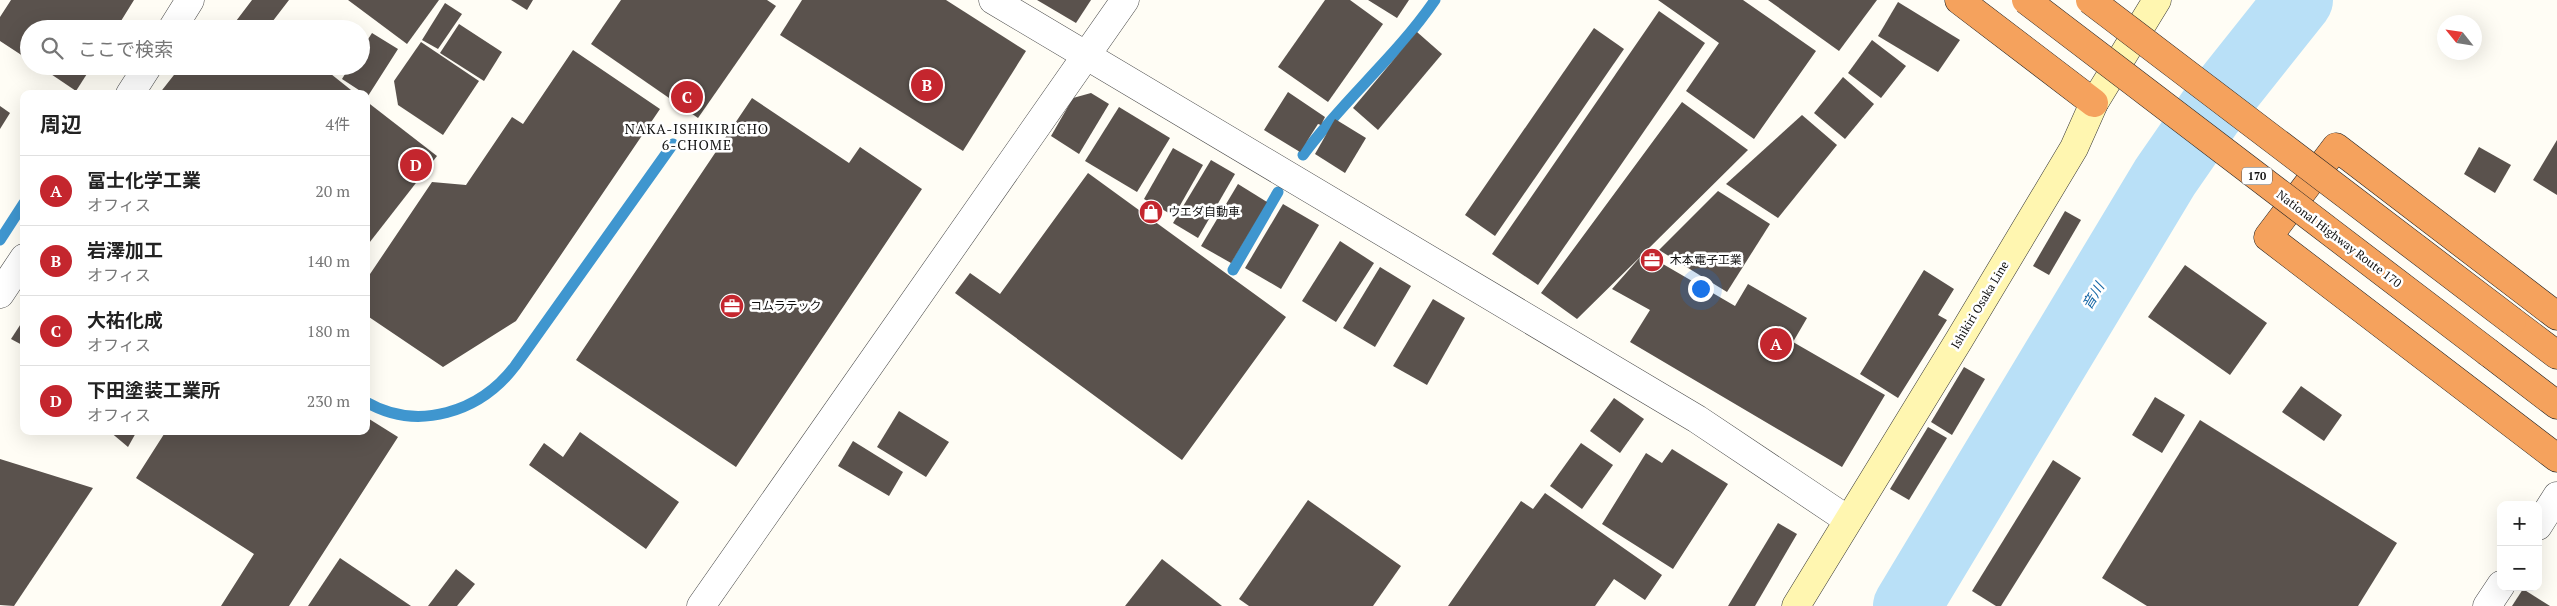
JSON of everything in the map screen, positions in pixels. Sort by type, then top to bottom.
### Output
[{"type":"highway","points":[[1960,0],[2094,103]]},
{"type":"highway","name":"National Highway Route 170","points":[[2026,0],[2557,405]]},
{"type":"highway","points":[[2090,0],[2557,355]]},
{"type":"highway","points":[[2557,316],[2336,148],[2268,237],[2557,458]]},
{"type":"main road","name":"Ishikiri Osaka Line","points":[[1796,606],[2074,148],[2094,103],[2157,0]]},
{"type":"street","points":[[178,20],[190,0]]},
{"type":"street","points":[[993,0],[1688,414],[1848,520]]},
{"type":"street","points":[[701,606],[1125,0]]},
{"type":"street","points":[[133,90],[142,75]]},
{"type":"street","points":[[0,294],[20,264]]},
{"type":"street","points":[[2542,520],[2557,496]]},
{"type":"street","points":[[2487,606],[2497,591]]},
{"type":"building","points":[[11,0],[134,0],[122,20],[20,20],[20,54],[0,41],[0,17]]},
{"type":"building","points":[[252,0],[289,0],[274,20],[237,20]]},
{"type":"building","points":[[348,0],[439,0],[407,44]]},
{"type":"building","points":[[511,0],[533,0],[527,10]]},
{"type":"building","points":[[621,0],[767,0],[776,6],[698,118],[591,44]]},
{"type":"building","points":[[802,0],[946,0],[1026,51],[963,151],[780,35]]},
{"type":"building","points":[[1037,0],[1091,0],[1076,23]]},
{"type":"building","points":[[1325,0],[1350,0],[1383,24],[1328,102],[1278,67]]},
{"type":"building","points":[[1368,0],[1409,0],[1397,18]]},
{"type":"building","points":[[1658,0],[1743,0],[1816,51],[1754,139],[1686,91],[1719,43]]},
{"type":"building","points":[[1768,0],[1877,0],[1839,51]]},
{"type":"building","points":[[1898,2],[1960,40],[1938,72],[1878,36]]},
{"type":"building","points":[[445,3],[462,14],[438,49],[422,40]]},
{"type":"building","points":[[1659,11],[1705,43],[1538,285],[1492,254]]},
{"type":"building","points":[[459,24],[502,52],[484,81],[440,53]]},
{"type":"building","points":[[1594,28],[1624,49],[1495,236],[1465,215]]},
{"type":"building","points":[[1417,32],[1442,54],[1378,130],[1353,108]]},
{"type":"building","points":[[372,33],[398,49],[370,93],[370,90],[359,90],[342,79],[344,75],[370,75],[370,36]]},
{"type":"building","points":[[1872,40],[1906,66],[1881,98],[1848,73]]},
{"type":"building","points":[[421,42],[479,81],[443,135],[398,105],[394,81]]},
{"type":"building","points":[[573,50],[660,109],[516,321],[443,367],[370,318],[370,274],[432,182],[466,185],[512,117],[523,124]]},
{"type":"building","points":[[52,75],[86,75],[77,90]]},
{"type":"building","points":[[174,75],[332,75],[351,90],[162,90]]},
{"type":"building","points":[[1843,77],[1874,104],[1845,139],[1814,113]]},
{"type":"building","points":[[1288,92],[1325,117],[1321,125],[1318,124],[1300,152],[1264,130]]},
{"type":"building","points":[[1091,93],[1109,104],[1079,154],[1051,136],[1073,98]]},
{"type":"building","points":[[752,98],[849,163],[860,147],[922,189],[736,467],[576,360]]},
{"type":"building","points":[[1682,102],[1748,150],[1644,253],[1735,306],[1748,284],[1807,318],[1793,342],[1885,395],[1842,467],[1630,342],[1650,310],[1612,289],[1642,255],[1577,319],[1541,293]]},
{"type":"building","points":[[370,104],[437,156],[370,242]]},
{"type":"building","points":[[0,106],[10,113],[0,129]]},
{"type":"building","points":[[1119,107],[1170,138],[1137,192],[1085,161]]},
{"type":"building","points":[[1802,115],[1837,145],[1778,218],[1726,184]]},
{"type":"building","points":[[1335,119],[1366,138],[1345,173],[1315,154]]},
{"type":"building","points":[[2557,140],[2557,195],[2533,180]]},
{"type":"building","points":[[2479,147],[2511,165],[2495,193],[2464,174]]},
{"type":"building","points":[[1173,148],[1203,165],[1174,216],[1144,199]]},
{"type":"building","points":[[1211,160],[1235,174],[1198,238],[1173,223]]},
{"type":"building","points":[[1088,173],[1286,317],[1182,460],[955,293],[970,273],[1000,294]]},
{"type":"building","points":[[1238,184],[1267,202],[1231,263],[1201,246]]},
{"type":"building","points":[[1718,191],[1770,224],[1727,292],[1659,250]]},
{"type":"building","points":[[1283,204],[1319,225],[1281,289],[1245,268]]},
{"type":"building","points":[[2065,211],[2081,220],[2049,275],[2033,266]]},
{"type":"building","points":[[1340,241],[1374,263],[1336,322],[1302,301]]},
{"type":"building","points":[[2185,265],[2267,323],[2230,375],[2148,317]]},
{"type":"building","points":[[1380,267],[1411,286],[1375,347],[1343,328]]},
{"type":"building","points":[[1924,270],[1954,289],[1938,315],[1947,320],[1898,398],[1860,374]]},
{"type":"building","points":[[1433,299],[1465,318],[1427,385],[1393,366]]},
{"type":"building","points":[[20,325],[20,344],[11,339]]},
{"type":"building","points":[[1964,367],[1985,379],[1952,435],[1931,422]]},
{"type":"building","points":[[2301,386],[2342,415],[2324,441],[2282,412]]},
{"type":"building","points":[[2155,397],[2185,415],[2162,453],[2132,435]]},
{"type":"building","points":[[1614,398],[1644,419],[1620,453],[1590,431]]},
{"type":"building","points":[[899,411],[949,442],[926,477],[877,447]]},
{"type":"building","points":[[370,420],[398,437],[289,606],[221,606],[254,554],[136,478],[163,435],[370,435]]},
{"type":"building","points":[[2200,420],[2397,543],[2358,606],[2147,606],[2102,578]]},
{"type":"building","points":[[1928,427],[1947,438],[1909,500],[1890,489]]},
{"type":"building","points":[[580,432],[679,502],[646,549],[529,465],[544,443],[563,457]]},
{"type":"building","points":[[114,435],[135,435],[128,447]]},
{"type":"building","points":[[853,441],[903,472],[889,496],[838,466]]},
{"type":"building","points":[[1581,443],[1613,465],[1582,509],[1550,486]]},
{"type":"building","points":[[1672,449],[1728,484],[1673,569],[1602,524],[1646,453],[1662,463]]},
{"type":"building","points":[[0,459],[93,488],[14,606],[0,605]]},
{"type":"building","points":[[2053,460],[2081,478],[2001,606],[1996,606],[1972,591]]},
{"type":"building","points":[[1545,493],[1662,575],[1645,600],[1614,579],[1595,606],[1448,606],[1521,501],[1533,509]]},
{"type":"building","points":[[1308,500],[1401,566],[1373,606],[1249,606],[1239,599]]},
{"type":"building","points":[[1778,523],[1797,534],[1755,606],[1728,606]]},
{"type":"building","points":[[340,558],[411,606],[308,606]]},
{"type":"building","points":[[1162,559],[1222,606],[1125,606]]},
{"type":"building","points":[[456,569],[475,584],[457,606],[428,606]]},
{"type":"building","points":[[2522,591],[2526,591],[2550,606],[2512,606]]},
{"type":"waterway","points":[[1303,155],[1335,116],[1404,41],[1435,0]]},
{"type":"waterway","name":"音川","points":[[1907,606],[2165,177],[2210,112],[2299,0]]},
{"type":"waterway","points":[[370,404],[386,411],[406,416],[427,416],[447,413],[466,406],[501,382],[515,366],[673,144]]},
{"type":"waterway","points":[[1233,270],[1278,192]]},
{"type":"waterway","points":[[0,240],[20,209]]},
{"type":"place","name":"岩澤加工","points":[[927,85]]},
{"type":"place","name":"大祐化成","points":[[687,97]]},
{"type":"place","name":"下田塗装工業所","points":[[416,165]]},
{"type":"place","name":"ウエダ自動車","points":[[1151,212]]},
{"type":"place","name":"木本電子工業","points":[[1652,260]]},
{"type":"place","name":"コムラテック","points":[[732,306]]},
{"type":"place","name":"冨士化学工業","points":[[1776,344]]},
{"type":"district","name":"NAKA-ISHIKIRICHO 6-CHOME","points":[[697,138]]}]
